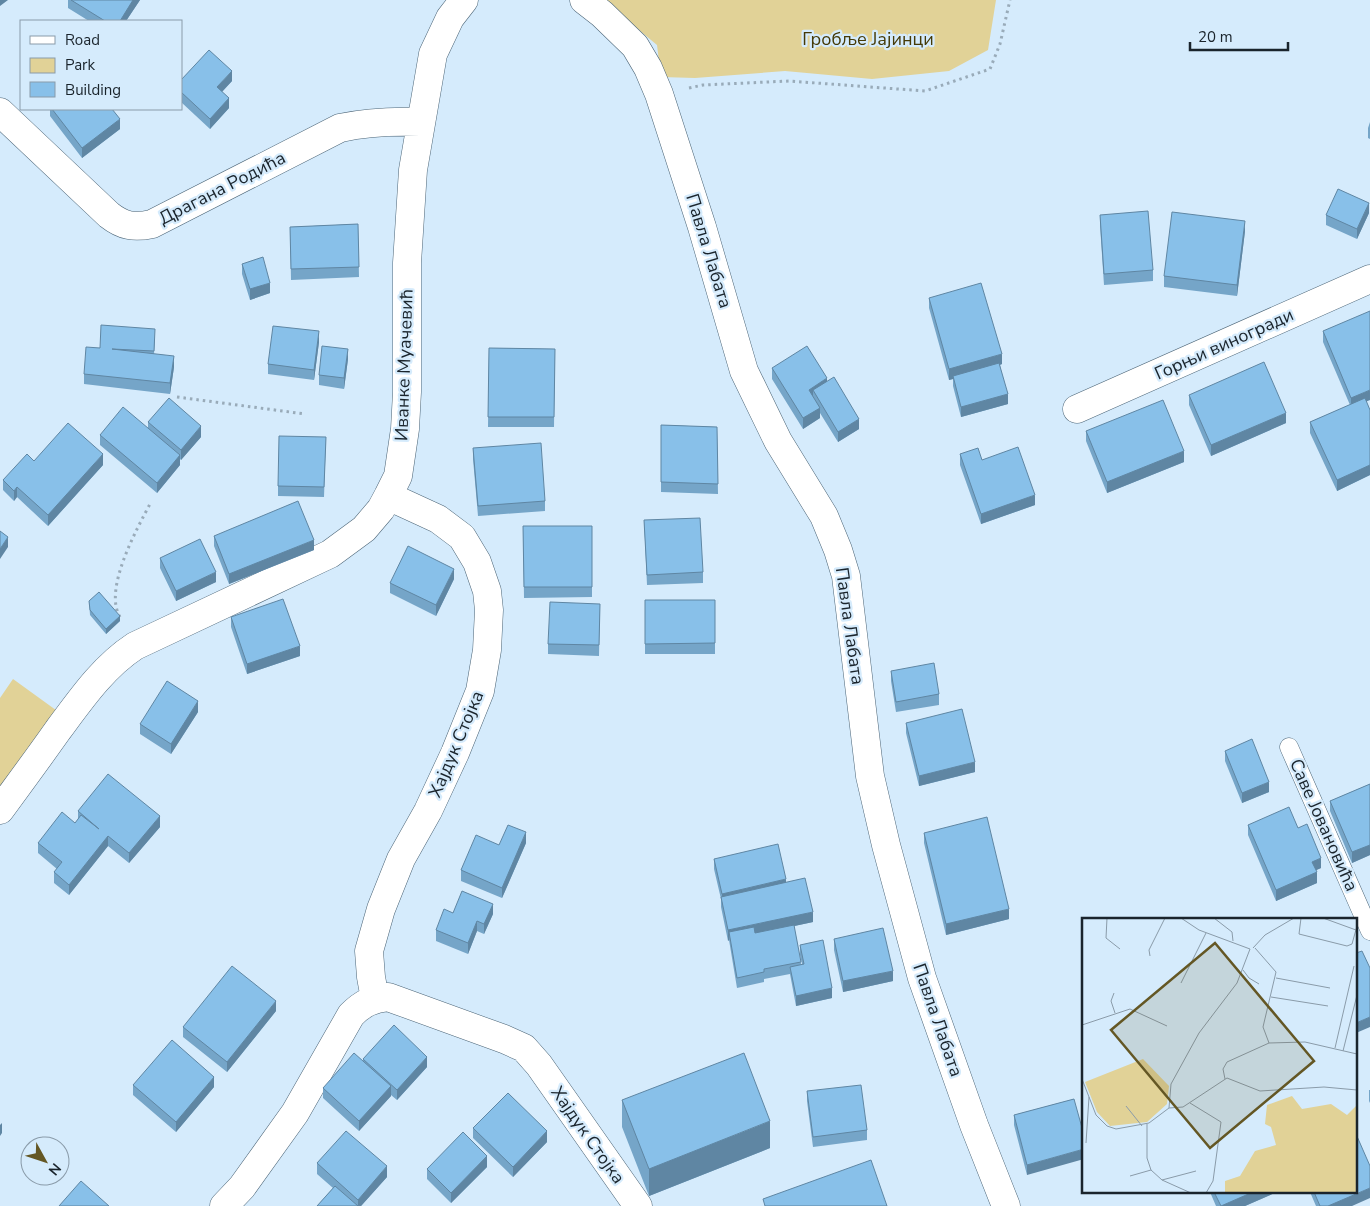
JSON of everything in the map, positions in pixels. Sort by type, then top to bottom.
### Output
[{"type":"street","name":"Иванке Муачевић","points":[[0,810],[72,711],[113,662],[135,646],[330,554],[364,529],[381,509],[398,476],[405,428],[407,392],[407,263],[412,170],[433,54],[450,18],[464,0]]},
{"type":"street","name":"Павла Лабата","points":[[584,0],[602,14],[635,46],[648,68],[659,94],[702,227],[744,371],[778,441],[824,516],[844,567],[870,776],[886,845],[922,978],[974,1125],[1006,1206]]},
{"type":"street","name":"Драгана Родића","points":[[0,112],[109,215],[128,226],[140,227],[152,224],[340,128],[401,121],[421,122]]},
{"type":"street","name":"Горњи виногради","points":[[1077,409],[1370,279]]},
{"type":"street","name":"Хајдук Стојка","points":[[388,496],[438,519],[462,537],[477,562],[487,591],[489,610],[487,650],[480,691],[455,753],[402,859],[381,909],[369,950],[375,999],[388,998],[401,1001],[504,1038],[524,1048],[539,1065],[638,1206]]},
{"type":"street","points":[[224,1206],[242,1187],[296,1113],[351,1015],[362,1004],[375,999]]},
{"type":"lane","name":"Саве Јовановића","points":[[1289,747],[1370,931]]},
{"type":"path","points":[[659,94],[703,85],[790,81],[924,91],[990,69],[1000,44],[1010,0]]},
{"type":"path","points":[[177,397],[305,414]]},
{"type":"path","points":[[121,619],[117,612],[116,584],[130,547],[151,502]]},
{"type":"green space","name":"Гробље Јајинци","points":[[603,0],[996,0],[988,50],[949,71],[872,79],[785,71],[695,78],[661,77],[657,45]]},
{"type":"green space","points":[[13,679],[60,713],[0,795],[0,698]]},
{"type":"building","points":[[71,0],[133,0],[121,20],[103,20]]},
{"type":"building","points":[[209,50],[232,71],[217,87],[229,98],[210,119],[182,93],[182,79]]},
{"type":"building","points":[[53,110],[113,110],[120,119],[82,148]]},
{"type":"building","points":[[1338,189],[1369,203],[1357,229],[1326,215]]},
{"type":"building","points":[[1148,211],[1153,270],[1104,274],[1100,215]]},
{"type":"building","points":[[1172,212],[1245,221],[1237,285],[1164,276]]},
{"type":"building","points":[[358,224],[359,267],[291,269],[290,227]]},
{"type":"building","points":[[263,257],[270,283],[250,289],[242,264]]},
{"type":"building","points":[[981,283],[1002,354],[949,369],[929,298]]},
{"type":"building","points":[[1370,311],[1370,390],[1351,398],[1323,331]]},
{"type":"building","points":[[101,325],[155,329],[154,351],[112,349],[174,356],[170,383],[84,374],[86,347],[100,348]]},
{"type":"building","points":[[273,326],[319,331],[314,370],[268,364]]},
{"type":"building","points":[[322,346],[348,349],[344,378],[319,375]]},
{"type":"building","points":[[807,346],[827,378],[809,390],[820,408],[803,418],[772,368]]},
{"type":"building","points":[[489,348],[555,349],[554,417],[488,417]]},
{"type":"building","points":[[1264,362],[1286,413],[1211,445],[1189,395]]},
{"type":"building","points":[[999,363],[1008,394],[961,407],[953,376]]},
{"type":"building","points":[[834,377],[859,419],[838,432],[813,390]]},
{"type":"building","points":[[169,398],[201,426],[181,450],[148,422]]},
{"type":"building","points":[[1365,398],[1370,410],[1370,465],[1337,480],[1310,422]]},
{"type":"building","points":[[1163,400],[1184,451],[1107,482],[1086,431]]},
{"type":"building","points":[[123,407],[180,455],[157,483],[100,435]]},
{"type":"building","points":[[68,423],[103,454],[48,515],[17,487],[14,491],[3,480],[27,454],[34,461]]},
{"type":"building","points":[[661,425],[717,427],[718,484],[661,482]]},
{"type":"building","points":[[279,436],[326,437],[324,487],[278,486]]},
{"type":"building","points":[[541,443],[545,501],[478,506],[473,448]]},
{"type":"building","points":[[1018,447],[1035,495],[981,514],[960,454],[978,448],[982,460]]},
{"type":"building","points":[[298,501],[314,540],[229,574],[214,536]]},
{"type":"building","points":[[700,518],[703,572],[647,575],[644,520]]},
{"type":"building","points":[[523,526],[592,526],[592,587],[524,587]]},
{"type":"building","points":[[0,531],[8,537],[0,549]]},
{"type":"building","points":[[200,539],[216,572],[176,591],[160,558]]},
{"type":"building","points":[[408,546],[454,569],[436,605],[390,583]]},
{"type":"building","points":[[99,592],[120,616],[106,629],[90,610],[89,601]]},
{"type":"building","points":[[283,599],[300,646],[247,664],[231,617]]},
{"type":"building","points":[[645,600],[715,600],[715,643],[645,644]]},
{"type":"building","points":[[550,602],[600,604],[599,645],[548,644]]},
{"type":"building","points":[[934,663],[939,694],[896,702],[891,671]]},
{"type":"building","points":[[167,681],[198,701],[171,744],[140,724]]},
{"type":"building","points":[[962,709],[975,762],[919,776],[906,723]]},
{"type":"building","points":[[1252,739],[1269,782],[1242,793],[1225,751]]},
{"type":"building","points":[[108,774],[160,816],[129,853],[108,836],[69,885],[54,872],[62,862],[38,843],[62,812],[75,823],[81,815],[99,829],[78,811]]},
{"type":"building","points":[[1370,784],[1370,845],[1352,852],[1330,801]]},
{"type":"building","points":[[1289,807],[1298,828],[1307,824],[1321,858],[1312,862],[1317,872],[1276,890],[1248,825]]},
{"type":"building","points":[[987,817],[1009,909],[946,924],[924,833]]},
{"type":"building","points":[[508,825],[526,832],[502,888],[461,870],[476,835],[499,845]]},
{"type":"building","points":[[778,844],[786,879],[722,894],[714,859]]},
{"type":"building","points":[[805,878],[813,912],[728,930],[721,897]]},
{"type":"building","points":[[462,891],[493,904],[484,924],[477,921],[468,943],[436,930],[444,909],[453,913]]},
{"type":"building","points":[[794,925],[801,962],[764,969],[764,972],[737,978],[729,932],[754,927],[755,933]]},
{"type":"building","points":[[883,928],[893,971],[843,981],[834,939]]},
{"type":"building","points":[[823,940],[832,988],[796,996],[790,967],[804,964],[800,945]]},
{"type":"building","points":[[1362,951],[1370,968],[1370,1017],[1358,1022],[1358,952]]},
{"type":"building","points":[[232,966],[276,1001],[227,1062],[183,1027]]},
{"type":"building","points":[[394,1025],[427,1057],[397,1090],[363,1059]]},
{"type":"building","points":[[172,1040],[214,1077],[176,1122],[133,1085]]},
{"type":"building","points":[[354,1053],[391,1086],[359,1121],[323,1088]]},
{"type":"building","points":[[744,1053],[770,1121],[649,1169],[622,1100]]},
{"type":"building","points":[[861,1085],[867,1130],[813,1137],[807,1091]]},
{"type":"building","points":[[508,1093],[547,1131],[513,1167],[473,1128]]},
{"type":"building","points":[[1074,1099],[1082,1128],[1082,1150],[1027,1165],[1014,1115]]},
{"type":"building","points":[[346,1131],[387,1166],[358,1200],[317,1163]]},
{"type":"building","points":[[463,1132],[487,1156],[451,1193],[427,1169]]},
{"type":"building","points":[[1358,1139],[1370,1166],[1370,1188],[1358,1193]]},
{"type":"building","points":[[871,1160],[887,1206],[765,1206],[763,1199]]},
{"type":"building","points":[[81,1181],[109,1206],[59,1206]]},
{"type":"building","points":[[335,1186],[358,1206],[317,1206]]},
{"type":"building","points":[[1215,1194],[1248,1194],[1221,1206]]},
{"type":"building","points":[[1315,1194],[1356,1194],[1328,1206],[1320,1206]]}]
